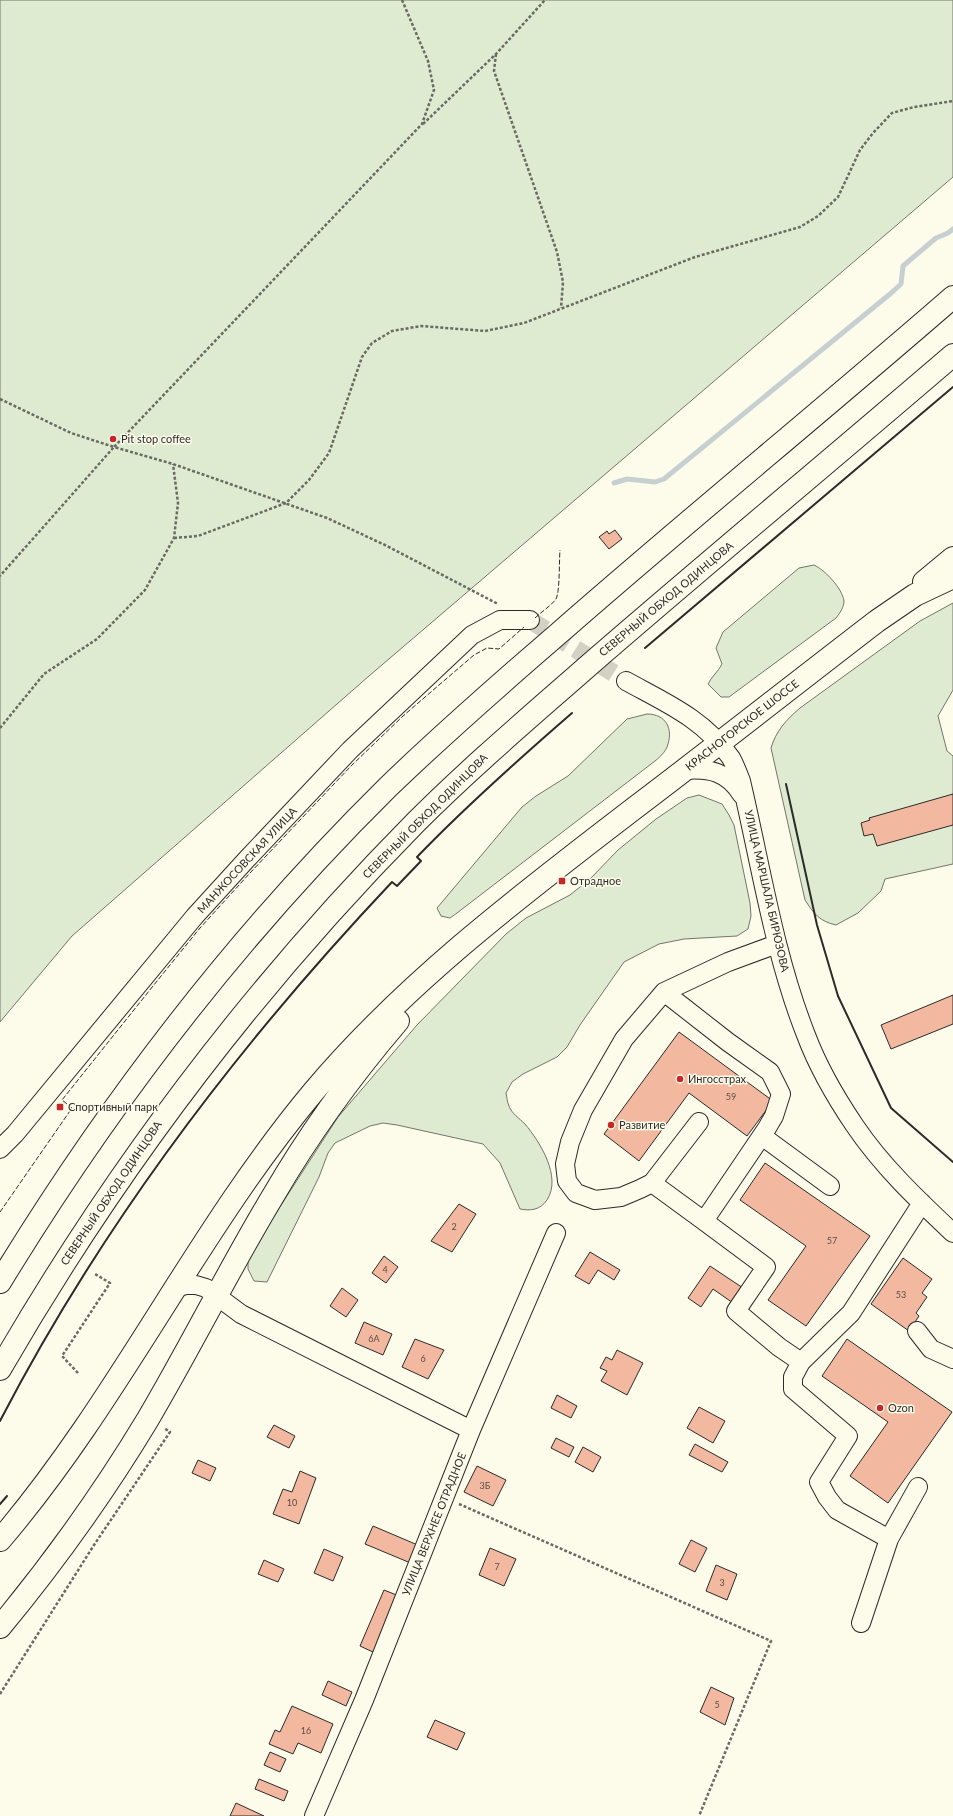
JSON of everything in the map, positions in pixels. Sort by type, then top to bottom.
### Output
[{"type":"main road","points":[[0,1282],[62,1184],[127,1091],[238,950],[286,895],[386,790],[437,740],[601,596],[953,297]]},
{"type":"main road","name":"СЕВЕРНЫЙ ОБХОД ОДИНЦОВА","points":[[0,1369],[70,1252],[149,1136],[272,978],[368,872],[417,821],[518,727],[635,625],[953,355]]},
{"type":"main road","points":[[877,621],[953,558]]},
{"type":"main road","name":"КРАСНОГОРСКОЕ ШОССЕ","points":[[537,884],[877,621],[915,595],[953,577]]},
{"type":"main road","points":[[0,1540],[24,1512],[60,1465],[247,1178],[320,1084],[394,1007],[481,930],[537,884]]},
{"type":"main road","points":[[0,1627],[100,1495],[148,1418],[195,1337],[216,1295],[273,1196],[293,1164],[364,1062],[398,1021],[484,933],[537,884]]},
{"type":"main road","points":[[0,1262],[62,1184]]},
{"type":"street","name":"МАНЖОСОВСКАЯ УЛИЦА","points":[[0,1149],[15,1134],[195,916],[252,853],[350,750],[472,635],[500,620],[530,620]]},
{"type":"street","points":[[626,681],[698,722],[719,743]]},
{"type":"street","name":"УЛИЦА МАРШАЛА БИРЮЗОВА","points":[[719,743],[732,759],[741,781],[777,944],[806,1037],[826,1079],[855,1126],[898,1181],[953,1232]]},
{"type":"street","points":[[685,770],[702,768],[726,777],[735,784],[748,809]]},
{"type":"street","points":[[699,1122],[652,1183],[621,1197],[595,1200],[576,1193],[567,1181],[565,1164],[570,1142],[583,1110],[624,1039],[664,992],[728,962],[777,944]]},
{"type":"street","points":[[664,992],[728,1042],[770,1072],[781,1094],[774,1116],[762,1136],[704,1221]]},
{"type":"street","points":[[762,1136],[830,1186]]},
{"type":"street","points":[[652,1183],[766,1267],[736,1312],[779,1347],[801,1362]]},
{"type":"street","points":[[889,1540],[837,1510],[827,1497],[819,1482],[848,1436],[793,1389],[793,1377],[801,1362],[851,1313],[922,1204]]},
{"type":"street","name":"УЛИЦА ВЕРХНЕЕ ОТРАДНОЕ","points":[[314,1816],[364,1700],[472,1430],[556,1233]]},
{"type":"street","points":[[174,1288],[186,1285],[196,1285],[216,1295],[242,1314],[472,1430]]},
{"type":"street","points":[[918,1330],[931,1349],[953,1359]]},
{"type":"street","points":[[861,1623],[889,1540],[918,1487]]},
{"type":"path","points":[[402,0],[428,61],[434,90],[422,124]]},
{"type":"path","points":[[0,576],[114,447],[422,124],[496,54],[545,0]]},
{"type":"path","points":[[496,54],[494,71],[556,252],[563,282],[560,308]]},
{"type":"path","points":[[174,538],[198,536],[286,503],[309,480],[329,454],[362,357],[372,343],[392,331],[421,326],[485,331],[524,323],[695,257],[800,227],[818,216],[838,197],[860,150],[873,133],[892,113],[914,107],[953,101]]},
{"type":"path","points":[[0,399],[71,433],[173,464],[327,518],[385,545],[502,606]]},
{"type":"path","points":[[0,728],[44,674],[97,639],[146,590],[174,538],[178,503],[173,464]]},
{"type":"path","points":[[78,1373],[62,1356],[110,1283],[95,1274]]},
{"type":"path","points":[[0,1694],[94,1546],[170,1432]]},
{"type":"path","points":[[446,1498],[771,1641],[699,1816]]},
{"type":"green space","points":[[0,0],[953,0],[953,177],[369,676],[72,936],[0,1022]]},
{"type":"green space","points":[[814,565],[828,575],[837,585],[843,596],[843,608],[839,614],[836,618],[729,697],[721,697],[708,684],[722,664],[716,648],[723,632],[799,568]]},
{"type":"green space","points":[[953,603],[953,690],[938,716],[947,751],[953,756],[953,864],[885,879],[881,891],[858,913],[836,925],[830,923],[821,919],[811,909],[805,900],[771,748],[773,742],[782,726],[800,708],[920,621]]},
{"type":"green space","points":[[647,714],[654,715],[664,720],[670,734],[665,751],[655,761],[457,913],[450,918],[441,916],[437,908],[522,807],[536,796],[568,776],[627,719]]},
{"type":"green space","points":[[699,795],[722,804],[734,825],[750,903],[751,916],[748,929],[737,936],[684,939],[659,944],[624,962],[580,1025],[567,1047],[557,1057],[523,1074],[512,1082],[506,1093],[509,1106],[537,1140],[543,1150],[551,1171],[551,1191],[547,1200],[535,1209],[520,1209],[500,1163],[483,1144],[397,1125],[383,1123],[370,1126],[335,1143],[328,1153],[319,1177],[267,1282],[254,1281],[248,1269],[248,1256],[338,1117],[417,1025],[506,934],[526,918],[570,895],[590,879],[618,850],[656,819],[687,798]]},
{"type":"building","points":[[615,530],[622,539],[609,549],[599,537],[607,531],[609,534]]},
{"type":"building","points":[[953,794],[953,825],[877,846],[873,834],[864,836],[861,823],[870,820],[869,818]]},
{"type":"building","points":[[953,995],[953,1024],[891,1049],[881,1025]]},
{"type":"building","points":[[679,1032],[773,1101],[747,1136],[689,1093],[639,1161],[604,1134]]},
{"type":"building","points":[[765,1163],[870,1236],[806,1326],[768,1300],[806,1246],[740,1200]]},
{"type":"building","points":[[459,1204],[476,1214],[452,1252],[431,1241]]},
{"type":"building","points":[[590,1252],[620,1270],[614,1280],[598,1270],[589,1284],[575,1276]]},
{"type":"building","points":[[384,1256],[398,1267],[386,1283],[372,1273]]},
{"type":"building","points":[[903,1258],[932,1279],[922,1293],[927,1297],[916,1313],[919,1316],[909,1331],[871,1304]]},
{"type":"building","points":[[710,1266],[743,1288],[733,1303],[713,1289],[701,1307],[688,1298]]},
{"type":"building","points":[[342,1288],[358,1300],[346,1317],[330,1306]]},
{"type":"building","points":[[364,1322],[392,1334],[383,1355],[355,1343]]},
{"type":"building","points":[[415,1339],[444,1350],[428,1379],[402,1367]]},
{"type":"building","points":[[847,1339],[952,1412],[888,1503],[850,1476],[888,1422],[822,1376]]},
{"type":"building","points":[[617,1350],[643,1363],[627,1395],[601,1381],[607,1371],[600,1368],[606,1357],[612,1360]]},
{"type":"building","points":[[557,1395],[577,1406],[571,1418],[551,1408]]},
{"type":"building","points":[[699,1407],[725,1421],[713,1443],[687,1428]]},
{"type":"building","points":[[274,1425],[295,1436],[289,1448],[267,1437]]},
{"type":"building","points":[[556,1438],[574,1447],[569,1457],[551,1448]]},
{"type":"building","points":[[695,1444],[728,1462],[722,1472],[689,1455]]},
{"type":"building","points":[[583,1447],[601,1457],[593,1472],[575,1462]]},
{"type":"building","points":[[198,1460],[216,1468],[210,1481],[192,1473]]},
{"type":"building","points":[[477,1466],[506,1480],[493,1506],[464,1492]]},
{"type":"building","points":[[300,1471],[316,1478],[299,1524],[273,1514],[283,1489],[292,1492]]},
{"type":"building","points":[[373,1526],[420,1546],[413,1564],[365,1544]]},
{"type":"building","points":[[691,1540],[707,1548],[695,1572],[679,1564]]},
{"type":"building","points":[[490,1548],[516,1559],[504,1586],[479,1575]]},
{"type":"building","points":[[324,1549],[343,1557],[333,1581],[314,1573]]},
{"type":"building","points":[[264,1560],[284,1569],[278,1582],[258,1574]]},
{"type":"building","points":[[716,1565],[737,1574],[727,1600],[706,1591]]},
{"type":"building","points":[[384,1590],[399,1596],[375,1653],[360,1646]]},
{"type":"building","points":[[328,1681],[352,1692],[346,1706],[322,1695]]},
{"type":"building","points":[[711,1687],[734,1698],[725,1725],[700,1712]]},
{"type":"building","points":[[292,1706],[333,1724],[321,1753],[298,1743],[293,1754],[269,1744],[275,1730],[280,1732]]},
{"type":"building","points":[[435,1720],[465,1733],[457,1750],[427,1737]]},
{"type":"building","points":[[270,1752],[286,1759],[280,1772],[264,1765]]},
{"type":"building","points":[[259,1779],[288,1791],[284,1801],[255,1789]]},
{"type":"building","points":[[236,1803],[264,1816],[230,1816]]},
{"type":"waterway","points":[[614,483],[627,479],[655,482],[664,479],[890,294],[901,284],[903,266],[936,238],[953,229]]},
{"type":"tunnel","points":[[530,620],[626,681]]},
{"type":"fence","points":[[535,618],[556,599],[559,583],[560,550]]},
{"type":"fence","points":[[0,1212],[72,1108],[62,1100],[200,928],[351,766],[403,716],[474,655],[487,648],[499,649],[524,627]]},
{"type":"wall","points":[[645,648],[953,387]]},
{"type":"wall","points":[[0,1421],[40,1348],[83,1276],[129,1206],[178,1138],[281,1006],[392,882],[397,886],[421,861],[417,857],[454,819],[572,713]]},
{"type":"wall","points":[[786,784],[817,925],[838,996],[891,1108],[953,1162]]},
{"type":"wall","points":[[0,1504],[7,1496]]},
{"type":"place","name":"Pit stop coffee","points":[[113,439]]},
{"type":"place","name":"Отрадное","points":[[562,881]]},
{"type":"place","name":"Ингосстрах","points":[[680,1079]]},
{"type":"place","name":"Спортивный парк","points":[[60,1107]]},
{"type":"place","name":"Развитие","points":[[611,1125]]},
{"type":"place","name":"Ozon","points":[[880,1408]]}]
